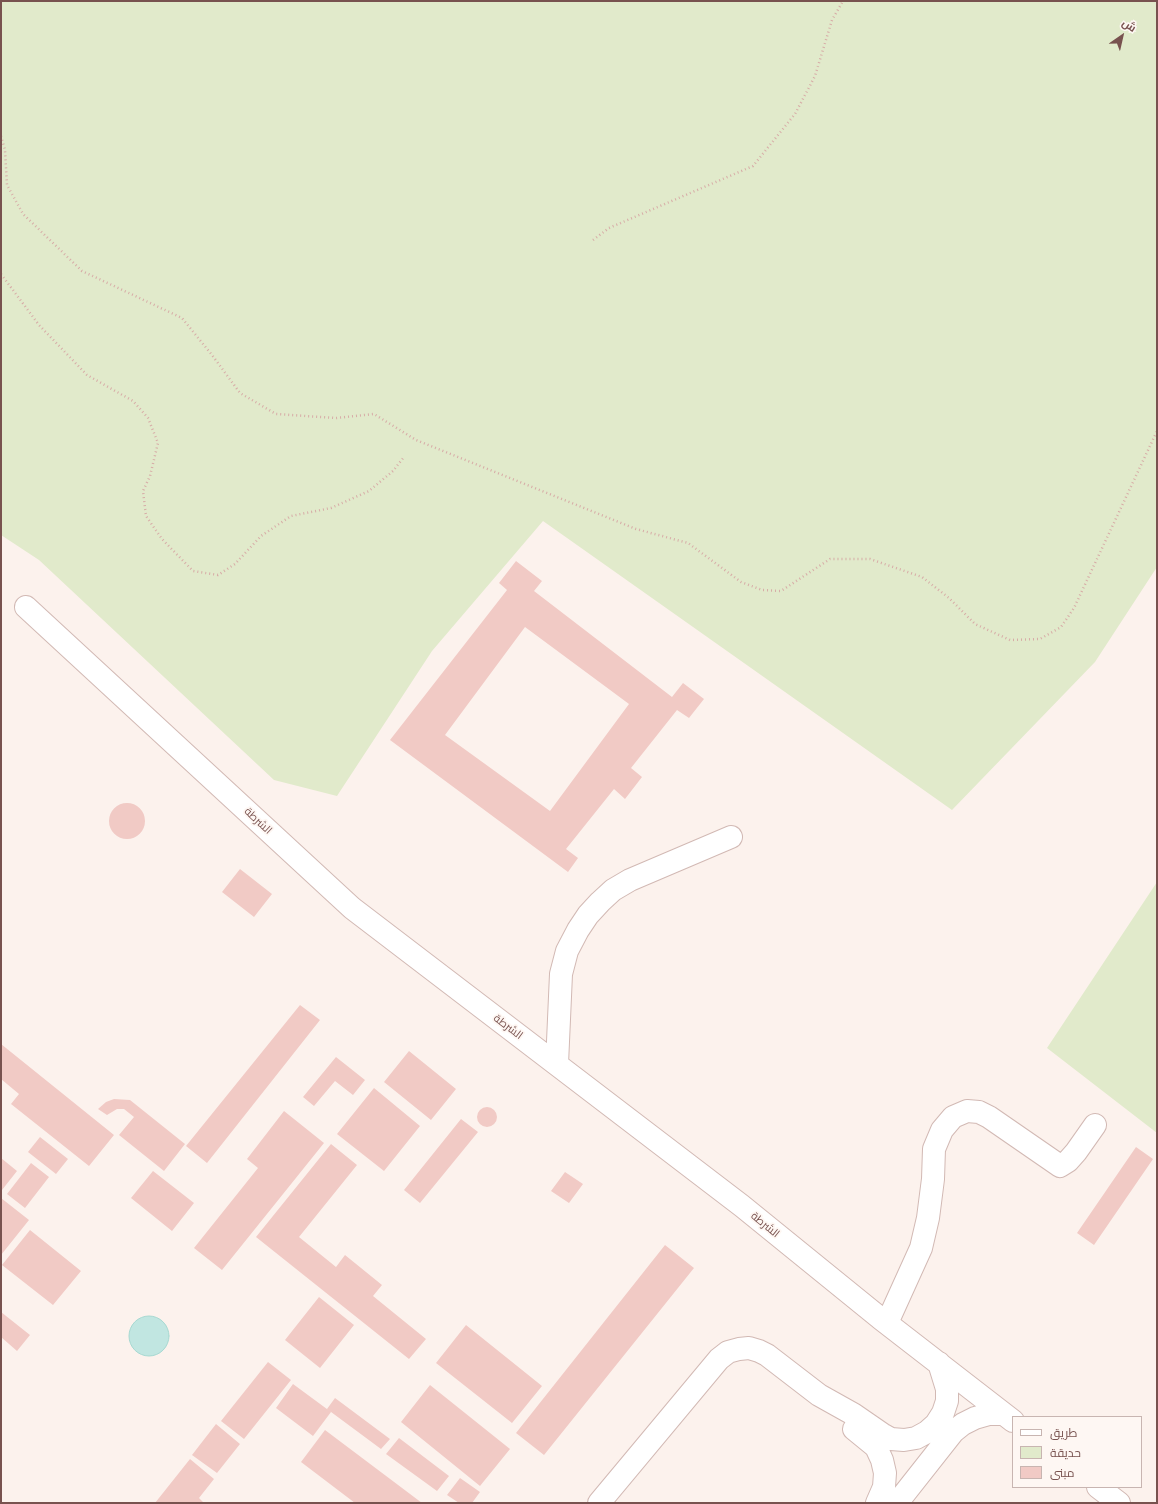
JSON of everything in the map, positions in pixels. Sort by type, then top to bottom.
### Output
[{"type":"street","name":"الشرطة","points":[[26,607],[352,908],[742,1206],[887,1323],[1009,1417]]},
{"type":"street","points":[[557,1064],[561,974],[568,951],[578,930],[588,915],[613,890],[630,880],[731,837]]},
{"type":"street","points":[[887,1323],[921,1248],[928,1218],[933,1178],[934,1149],[942,1130],[953,1118],[967,1111],[979,1112],[989,1117],[1060,1166],[1068,1162],[1095,1125]]},
{"type":"street","points":[[599,1503],[719,1359],[728,1352],[749,1348],[767,1355],[819,1395],[839,1415],[876,1447],[882,1460],[885,1473],[884,1487],[877,1503]]},
{"type":"street","points":[[819,1395],[844,1408],[891,1439],[904,1440],[916,1438],[927,1432],[936,1424],[943,1413],[947,1401],[947,1389],[939,1363]]},
{"type":"street","points":[[897,1503],[953,1432],[975,1418],[989,1414],[1009,1417]]},
{"type":"street","points":[[1099,1488],[1119,1503]]},
{"type":"path","points":[[593,240],[609,228],[753,166],[795,114],[815,76],[832,20],[843,1]]},
{"type":"path","points":[[1,136],[5,150],[7,185],[24,214],[82,271],[182,318],[240,393],[276,414],[336,418],[374,414],[416,440],[636,529],[688,543],[741,582],[762,590],[781,591],[830,559],[870,559],[922,577],[949,598],[975,624],[1010,640],[1040,639],[1061,628],[1074,608],[1157,431]]},
{"type":"path","points":[[1,274],[39,325],[87,375],[133,401],[148,418],[158,443],[150,476],[143,491],[146,516],[162,539],[193,571],[218,574],[235,564],[261,536],[291,516],[331,508],[369,491],[394,471],[404,457]]},
{"type":"green space","points":[[1,1],[1157,1],[1157,567],[1095,662],[952,810],[543,521],[432,651],[337,796],[274,780],[39,560],[1,535]]},
{"type":"green space","points":[[1157,882],[1157,1133],[1047,1048]]},
{"type":"water","points":[[153,1316],[160,1319],[166,1325],[169,1336],[168,1344],[160,1353],[153,1356],[145,1356],[138,1353],[130,1344],[129,1332],[132,1325],[141,1317]]},
{"type":"building","points":[[516,561],[542,581],[534,591],[672,697],[683,683],[704,699],[689,718],[677,710],[631,768],[642,777],[625,799],[614,789],[566,849],[578,858],[568,872],[390,740],[507,590],[499,583]],"holes":[[[525,627],[629,704],[550,811],[445,735]]]},
{"type":"building","points":[[127,803],[137,806],[142,811],[145,821],[142,831],[137,836],[127,839],[117,836],[112,831],[109,821],[112,811],[117,806]]},
{"type":"building","points":[[240,869],[272,894],[254,917],[222,892]]},
{"type":"building","points":[[300,1005],[320,1020],[207,1163],[186,1146]]},
{"type":"building","points":[[1,1044],[114,1135],[89,1166],[11,1104],[19,1094],[1,1079]]},
{"type":"building","points":[[409,1051],[456,1089],[431,1120],[384,1082]]},
{"type":"building","points":[[336,1057],[365,1080],[353,1095],[335,1081],[314,1106],[303,1097]]},
{"type":"building","points":[[374,1088],[420,1126],[384,1171],[337,1134]]},
{"type":"building","points":[[114,1099],[130,1100],[185,1144],[164,1171],[119,1135],[134,1117],[124,1109],[117,1109],[107,1115],[98,1109],[106,1102]]},
{"type":"building","points":[[487,1107],[494,1110],[497,1117],[494,1124],[487,1127],[480,1124],[477,1117],[480,1110]]},
{"type":"building","points":[[284,1111],[324,1143],[222,1270],[194,1248],[258,1168],[247,1159]]},
{"type":"building","points":[[461,1119],[478,1132],[420,1203],[404,1190]]},
{"type":"building","points":[[40,1137],[68,1159],[56,1174],[28,1152]]},
{"type":"building","points":[[331,1144],[357,1165],[299,1237],[336,1267],[345,1255],[382,1285],[373,1296],[426,1339],[409,1359],[256,1237]]},
{"type":"building","points":[[1136,1147],[1153,1159],[1094,1245],[1077,1233]]},
{"type":"building","points":[[1,1158],[17,1171],[2,1190],[1,1188]]},
{"type":"building","points":[[31,1163],[49,1177],[25,1208],[7,1194]]},
{"type":"building","points":[[153,1171],[194,1203],[172,1231],[131,1198]]},
{"type":"building","points":[[565,1172],[583,1184],[569,1203],[551,1191]]},
{"type":"building","points":[[1,1198],[29,1220],[1,1255]]},
{"type":"building","points":[[30,1230],[81,1271],[53,1305],[2,1265]]},
{"type":"building","points":[[665,1245],[694,1268],[544,1455],[516,1433]]},
{"type":"building","points":[[319,1297],[354,1325],[320,1368],[285,1340]]},
{"type":"building","points":[[1,1312],[30,1335],[17,1351],[1,1337]]},
{"type":"building","points":[[466,1325],[542,1386],[512,1423],[436,1363]]},
{"type":"building","points":[[268,1362],[291,1380],[244,1439],[221,1421]]},
{"type":"building","points":[[293,1384],[331,1412],[313,1436],[276,1408]]},
{"type":"building","points":[[430,1385],[510,1449],[480,1486],[401,1422]]},
{"type":"building","points":[[335,1398],[390,1439],[381,1449],[327,1409]]},
{"type":"building","points":[[216,1424],[240,1444],[217,1473],[192,1455]]},
{"type":"building","points":[[325,1430],[422,1503],[355,1503],[301,1462]]},
{"type":"building","points":[[399,1438],[449,1476],[437,1491],[386,1454]]},
{"type":"building","points":[[190,1459],[214,1479],[199,1498],[204,1503],[155,1503]]},
{"type":"building","points":[[460,1478],[480,1492],[472,1503],[459,1503],[447,1495]]}]
